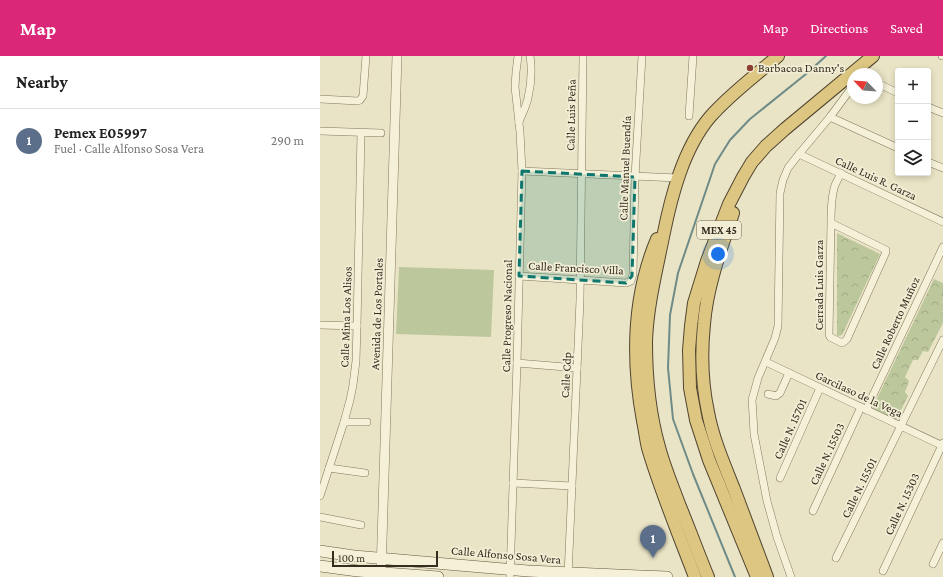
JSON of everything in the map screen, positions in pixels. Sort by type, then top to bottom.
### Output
[{"type":"highway","points":[[708,577],[659,447],[651,411],[647,379],[646,341],[649,313],[666,224],[678,178],[696,138],[710,118],[729,98],[778,56]]},
{"type":"highway","name":"MEX 45","points":[[757,577],[709,460],[696,420],[690,388],[689,350],[694,303],[707,261],[729,204],[752,162],[766,146],[872,57]]},
{"type":"highway","points":[[743,177],[740,194],[708,294],[704,324],[703,365],[708,411],[715,441],[767,577]]},
{"type":"highway","points":[[666,224],[658,235],[642,286],[638,314],[636,359],[639,398],[648,447],[660,484],[696,577]]},
{"type":"main road","name":"Calle Alfonso Sosa Vera","points":[[320,551],[510,573],[667,577]]},
{"type":"main road","points":[[320,566],[381,575],[438,577]]},
{"type":"street","points":[[320,99],[360,100],[363,96],[366,56]]},
{"type":"street","name":"Avenida de Los Portales","points":[[381,575],[397,56]]},
{"type":"street","name":"Calle Progreso Nacional","points":[[510,573],[514,482],[522,171],[516,87],[518,56]]},
{"type":"street","points":[[518,122],[528,98],[530,87],[530,56]]},
{"type":"street","name":"Calle Luis Peña","points":[[581,174],[583,56]]},
{"type":"street","name":"Calle Manuel Buendía","points":[[631,281],[633,274],[642,56]]},
{"type":"street","points":[[689,116],[693,56]]},
{"type":"street","points":[[866,68],[872,57]]},
{"type":"street","points":[[883,86],[895,92]]},
{"type":"street","points":[[791,577],[777,537],[767,501],[754,434],[752,400],[758,378],[776,338],[778,326],[780,193],[783,180],[788,168],[847,94]]},
{"type":"street","points":[[931,108],[943,114]]},
{"type":"street","points":[[830,117],[895,147]]},
{"type":"street","points":[[320,131],[381,133]]},
{"type":"street","name":"Calle Mina Los Alisos","points":[[320,496],[350,400],[356,361],[361,133]]},
{"type":"street","name":"Calle Luis R. Garza","points":[[799,154],[943,222]]},
{"type":"street","points":[[931,163],[943,168]]},
{"type":"street","points":[[522,171],[678,178]]},
{"type":"street","name":"Cerrada Luis Garza","points":[[830,224],[886,250],[847,339],[842,343],[829,335],[830,224],[835,184],[841,173]]},
{"type":"street","name":"Calle Cdp","points":[[568,575],[580,300],[581,174]]},
{"type":"street","name":"Calle Roberto Muñoz","points":[[863,408],[943,247]]},
{"type":"street","name":"Calle Francisco Villa","points":[[519,276],[626,283],[631,281]]},
{"type":"street","points":[[320,325],[357,326]]},
{"type":"street","name":"Calle N. 15501","points":[[836,558],[943,340]]},
{"type":"street","name":"Garcilaso de la Vega","points":[[766,362],[943,445]]},
{"type":"street","points":[[517,363],[577,368]]},
{"type":"street","points":[[768,394],[776,396],[780,393],[789,373]]},
{"type":"street","name":"Calle N. 15701","points":[[780,478],[820,388]]},
{"type":"street","name":"Calle N. 15503","points":[[813,511],[863,408]]},
{"type":"street","points":[[344,422],[367,422]]},
{"type":"street","name":"Calle N. 15303","points":[[883,571],[943,445]]},
{"type":"street","points":[[329,468],[365,473]]},
{"type":"street","points":[[514,482],[572,486]]},
{"type":"street","points":[[320,517],[361,525]]},
{"type":"street","points":[[933,564],[943,543]]},
{"type":"highlighted area","points":[[522,171],[635,177],[632,276],[626,283],[519,276]]},
{"type":"green space","points":[[837,233],[880,254],[842,335],[837,336]]},
{"type":"green space","points":[[847,252],[870,263],[864,275],[841,264]]},
{"type":"green space","points":[[399,267],[494,270],[491,337],[396,334]]},
{"type":"green space","points":[[934,279],[943,283],[943,323],[928,352],[923,351],[918,360],[913,360],[905,377],[909,381],[905,392],[908,396],[896,420],[872,409]]},
{"type":"waterway","points":[[735,577],[693,474],[673,419],[668,368],[670,315],[678,273],[715,164],[730,140],[750,119],[826,56]]},
{"type":"place","name":"Barbacoa Danny's","points":[[750,68]]},
{"type":"place","name":"Pemex E05997","points":[[653,558]]}]
